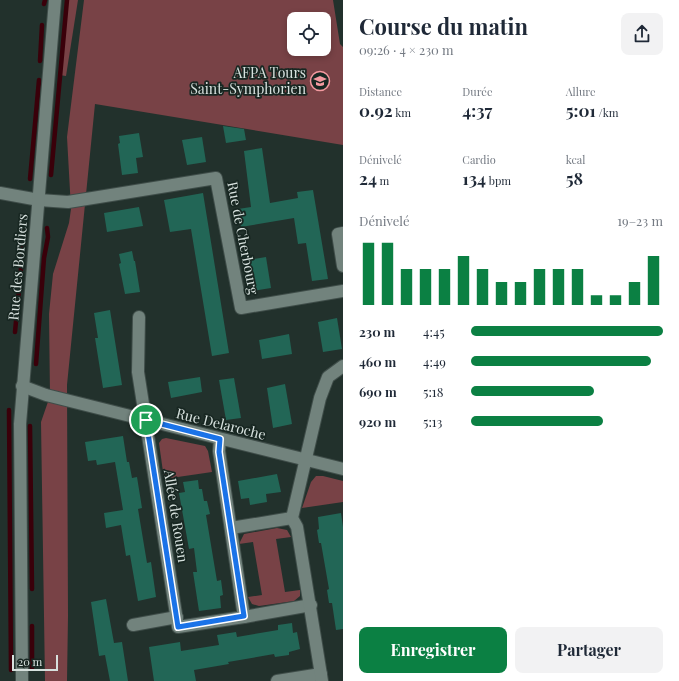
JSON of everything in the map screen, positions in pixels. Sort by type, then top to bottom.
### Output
[{"type":"street","name":"Rue des Bordiers","points":[[22,681],[20,424],[55,0]]},
{"type":"street","name":"Rue de Cherbourg","points":[[39,200],[68,202],[216,178],[241,308],[343,291]]},
{"type":"street","points":[[0,193],[39,200]]},
{"type":"street","points":[[343,233],[338,234],[343,266]]},
{"type":"street","name":"Allée de Rouen","points":[[139,317],[138,372],[177,617]]},
{"type":"street","points":[[277,681],[322,678],[297,527],[292,518],[320,398],[328,377],[343,366]]},
{"type":"street","name":"Rue Delaroche","points":[[22,386],[46,395],[343,469]]},
{"type":"street","points":[[220,439],[219,452],[244,616]]},
{"type":"street","points":[[231,528],[292,518]]},
{"type":"street","points":[[133,624],[177,617],[178,627],[311,605]]},
{"type":"shaded area","points":[[66,0],[78,0],[66,76],[59,75]]},
{"type":"shaded area","points":[[84,0],[333,0],[340,44],[343,47],[343,145],[95,104],[67,385],[67,681],[45,681],[41,422],[50,396],[49,314],[53,274],[69,223],[71,209],[67,137]]},
{"type":"shaded area","points":[[166,438],[205,446],[208,451],[212,472],[164,479],[159,443],[162,439]]},
{"type":"shaded area","points":[[316,476],[323,476],[343,481],[343,502],[302,508],[311,482]]},
{"type":"shaded area","points":[[277,528],[287,530],[291,537],[276,539],[285,592],[300,590],[300,596],[294,601],[259,606],[252,604],[248,597],[262,595],[253,542],[239,544],[244,534]]},
{"type":"building","points":[[223,126],[244,129],[246,140],[226,143]]},
{"type":"building","points":[[139,133],[143,157],[136,158],[138,173],[122,175],[118,144],[120,143],[119,136]]},
{"type":"building","points":[[202,137],[206,162],[187,165],[182,140]]},
{"type":"building","points":[[262,148],[270,203],[298,198],[297,192],[313,190],[328,279],[312,281],[306,243],[298,244],[294,218],[241,227],[238,209],[251,207],[244,151]]},
{"type":"building","points":[[203,193],[229,353],[212,356],[191,229],[170,232],[164,200]]},
{"type":"building","points":[[139,207],[143,226],[107,232],[104,213]]},
{"type":"building","points":[[132,251],[140,292],[125,294],[119,264],[121,263],[119,254]]},
{"type":"building","points":[[266,257],[271,288],[252,291],[247,260]]},
{"type":"building","points":[[110,310],[122,385],[103,388],[95,338],[98,338],[94,313]]},
{"type":"building","points":[[337,318],[342,349],[323,352],[318,322]]},
{"type":"building","points":[[289,334],[292,354],[262,359],[259,340]]},
{"type":"building","points":[[200,377],[202,392],[171,398],[168,382]]},
{"type":"building","points":[[234,378],[241,418],[226,420],[219,380]]},
{"type":"building","points":[[285,384],[292,424],[273,428],[267,388]]},
{"type":"building","points":[[123,436],[127,462],[129,462],[132,478],[137,477],[142,508],[138,509],[147,563],[151,562],[156,597],[138,601],[130,555],[126,556],[121,525],[106,528],[104,513],[123,510],[115,462],[97,465],[96,460],[88,461],[85,442]]},
{"type":"building","points":[[277,474],[281,492],[266,494],[267,502],[250,505],[249,498],[241,499],[238,481]]},
{"type":"building","points":[[198,480],[199,489],[202,489],[204,501],[207,501],[210,514],[206,515],[217,581],[221,580],[223,595],[220,596],[221,608],[199,611],[193,572],[197,572],[194,548],[189,549],[179,493],[185,492],[183,482]]},
{"type":"building","points":[[341,513],[343,527],[343,629],[336,630],[332,603],[329,603],[327,590],[329,589],[321,543],[319,543],[317,530],[319,529],[318,517]]},
{"type":"building","points":[[106,599],[114,643],[122,642],[128,681],[110,681],[105,655],[99,656],[91,602]]},
{"type":"building","points":[[292,623],[293,633],[297,632],[300,649],[289,652],[289,655],[275,657],[274,654],[194,670],[196,681],[154,681],[149,647],[180,642],[181,651],[219,645],[217,635],[236,632],[237,637],[278,630],[278,625]]},
{"type":"waterway","points":[[44,4],[45,0]]},
{"type":"waterway","points":[[51,175],[67,0]]},
{"type":"waterway","points":[[40,61],[42,25]]},
{"type":"waterway","points":[[30,179],[39,80]]},
{"type":"waterway","points":[[15,332],[25,226]]},
{"type":"waterway","points":[[36,364],[44,258],[48,237],[47,228]]},
{"type":"waterway","points":[[9,410],[11,670]]},
{"type":"waterway","points":[[30,426],[32,589]]},
{"type":"waterway","points":[[32,626],[32,668]]},
{"type":"place","name":"AFPA Tours Saint-Symphorien","points":[[320,81]]},
{"type":"route","points":[[146,420],[220,439],[219,452],[244,616],[178,627],[146,420]]}]
